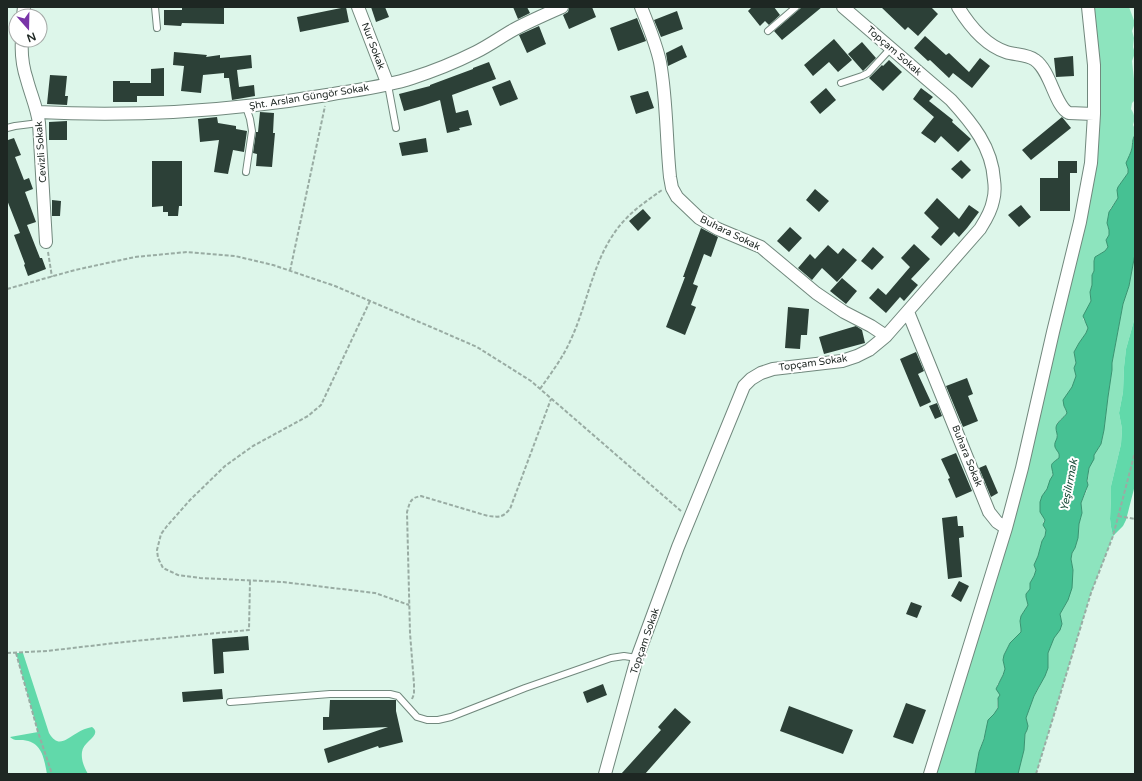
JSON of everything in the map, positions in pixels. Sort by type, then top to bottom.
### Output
[{"type":"street","name":"Nur Sokak","points":[[358,7],[388,85]]},
{"type":"street","name":"Şht. Arslan Güngör Sokak","points":[[39,118],[73,114],[149,114],[246,107],[388,85],[412,78],[456,61],[476,52],[516,28],[562,7]]},
{"type":"street","name":"Buhara Sokak","points":[[641,7],[655,43],[662,76],[672,188],[678,197],[699,218],[718,229],[761,247],[816,293],[844,312],[871,326],[886,336]]},
{"type":"street","name":"Topçam Sokak","points":[[605,774],[637,658],[690,519],[744,386],[751,379],[761,373],[773,369],[842,361],[869,350],[886,336],[908,312],[980,229],[989,215],[993,202],[994,173],[991,159],[977,130],[951,100],[843,7]]},
{"type":"street","points":[[958,7],[976,32],[988,43],[1006,52],[1029,57],[1042,66],[1066,112],[1094,114]]},
{"type":"street","points":[[930,774],[1006,528],[1022,468],[1080,222],[1091,163],[1094,114],[1094,65],[1088,7]]},
{"type":"street","name":"Cevizli Sokak","points":[[23,48],[27,80],[39,118],[46,242]]},
{"type":"street","name":"Buhara Sokak","points":[[908,312],[989,512],[997,522],[1006,528]]},
{"type":"lane","points":[[155,7],[157,28]]},
{"type":"lane","points":[[768,31],[796,7]]},
{"type":"lane","points":[[841,83],[868,73],[891,48]]},
{"type":"lane","points":[[388,85],[396,128]]},
{"type":"lane","points":[[246,107],[250,118],[252,131],[246,172]]},
{"type":"lane","points":[[7,128],[39,118]]},
{"type":"lane","points":[[230,702],[330,694],[390,694],[398,696],[417,717],[426,720],[438,720],[451,717],[526,688],[611,658],[624,656],[637,658]]},
{"type":"path","points":[[290,271],[327,95]]},
{"type":"path","points":[[540,389],[558,363],[572,337],[600,258],[609,241],[622,223],[646,201],[672,184]]},
{"type":"path","points":[[46,242],[52,277]]},
{"type":"path","points":[[7,289],[134,257],[187,252],[234,256],[273,265],[335,286],[477,347],[531,381],[690,519]]},
{"type":"path","points":[[370,301],[321,405],[308,416],[253,446],[225,466],[190,500],[161,534],[157,550],[158,558],[163,568],[178,575],[200,578],[282,582],[375,593],[409,605]]},
{"type":"path","points":[[407,706],[414,694],[410,633],[407,512],[410,503],[414,498],[421,496],[488,516],[499,517],[504,515],[510,509],[551,399]]},
{"type":"path","points":[[1036,774],[1091,593],[1113,536],[1135,452]]},
{"type":"path","points":[[1118,516],[1135,519]]},
{"type":"path","points":[[7,653],[47,652],[124,642],[249,630],[250,581]]},
{"type":"path","points":[[16,653],[38,732],[52,774]]},
{"type":"shaded area","points":[[1088,7],[1129,7],[1135,23],[1132,31],[1135,53],[1132,61],[1135,81],[1135,100],[1132,103],[1131,109],[1134,117],[1133,125],[1135,135],[1132,142],[1130,156],[1127,160],[1128,173],[1118,187],[1118,198],[1110,209],[1107,225],[1109,235],[1106,240],[1108,247],[1105,251],[1098,255],[1094,261],[1094,271],[1092,275],[1093,281],[1090,292],[1091,301],[1083,319],[1088,328],[1074,352],[1076,364],[1074,368],[1077,376],[1065,398],[1064,406],[1067,413],[1057,423],[1056,427],[1060,454],[1059,458],[1056,460],[1050,483],[1042,496],[1043,516],[1045,520],[1043,522],[1046,530],[1045,536],[1034,565],[1036,570],[1030,583],[1030,589],[1026,594],[1028,605],[1021,616],[1021,632],[1010,643],[1004,655],[1003,660],[1005,669],[997,685],[1000,695],[998,698],[997,709],[991,717],[979,752],[975,774],[930,774],[980,613],[1091,163]]},
{"type":"shaded area","points":[[1135,254],[1135,317],[1126,349],[1123,392],[1119,413],[1122,429],[1121,444],[1111,486],[1110,519],[1113,536],[1091,593],[1036,774],[1018,774],[1024,750],[1025,734],[1028,726],[1026,718],[1034,696],[1048,668],[1048,653],[1062,624],[1060,614],[1068,600],[1073,570],[1071,559],[1078,538],[1079,524],[1082,513],[1081,503],[1087,490],[1089,468],[1094,455],[1101,444],[1112,363],[1123,304],[1129,286]]},
{"type":"shaded area","points":[[1135,317],[1135,485],[1126,520],[1123,526],[1113,536],[1110,519],[1111,486],[1121,444],[1122,429],[1119,413],[1123,392],[1126,349]]},
{"type":"shaded area","points":[[16,653],[23,653],[49,733],[52,738],[62,741],[80,731],[92,727],[95,730],[94,736],[83,748],[82,752],[83,763],[88,774],[47,774],[45,762],[38,747],[29,741],[14,740],[10,737],[38,732]]},
{"type":"water","name":"Yeşilırmak","points":[[1135,135],[1135,254],[1129,286],[1123,304],[1112,363],[1101,444],[1094,455],[1094,459],[1089,468],[1087,481],[1088,485],[1081,503],[1082,513],[1079,524],[1078,538],[1071,559],[1073,570],[1072,588],[1068,600],[1060,614],[1062,624],[1060,630],[1054,638],[1048,653],[1048,668],[1034,696],[1026,718],[1028,726],[1025,734],[1024,750],[1018,774],[975,774],[979,752],[984,739],[988,720],[998,708],[998,698],[1000,695],[996,689],[1005,669],[1003,660],[1004,655],[1010,643],[1021,632],[1021,616],[1028,605],[1026,594],[1030,589],[1030,583],[1036,570],[1034,565],[1046,530],[1043,525],[1045,520],[1040,512],[1040,502],[1053,475],[1052,464],[1059,458],[1059,453],[1055,446],[1057,437],[1056,426],[1067,413],[1063,400],[1072,387],[1076,376],[1074,368],[1076,363],[1074,352],[1088,328],[1083,316],[1091,301],[1090,292],[1092,275],[1094,271],[1094,261],[1095,257],[1105,251],[1108,247],[1106,240],[1109,235],[1107,223],[1109,212],[1118,198],[1118,187],[1128,173],[1126,163],[1132,150]]},
{"type":"building","points":[[182,7],[224,7],[224,24],[182,23],[181,26],[164,25],[164,10],[182,10]]},
{"type":"building","points":[[346,7],[349,22],[300,32],[297,17]]},
{"type":"building","points":[[371,7],[385,7],[389,17],[376,22]]},
{"type":"building","points":[[513,7],[527,7],[530,13],[518,19]]},
{"type":"building","points":[[592,7],[596,17],[569,29],[563,15],[568,12],[569,8]]},
{"type":"building","points":[[752,7],[774,7],[780,15],[769,25],[765,21],[760,26],[748,11]]},
{"type":"building","points":[[802,7],[822,7],[782,40],[774,31]]},
{"type":"building","points":[[881,7],[931,7],[938,14],[918,36],[908,27],[905,30]]},
{"type":"building","points":[[677,11],[683,29],[661,37],[654,20]]},
{"type":"building","points":[[637,18],[646,41],[618,51],[610,28]]},
{"type":"building","points":[[539,26],[546,44],[527,53],[519,35]]},
{"type":"building","points":[[925,36],[946,55],[949,53],[969,72],[980,58],[990,66],[972,88],[953,73],[949,78],[930,60],[928,61],[914,48]]},
{"type":"building","points":[[834,39],[852,60],[838,72],[829,62],[813,76],[804,65]]},
{"type":"building","points":[[862,42],[876,58],[863,71],[848,54]]},
{"type":"building","points":[[682,45],[687,57],[668,66],[666,53]]},
{"type":"building","points":[[174,52],[207,55],[206,57],[220,55],[220,58],[251,55],[252,68],[237,70],[239,87],[254,85],[255,96],[232,100],[229,78],[224,78],[224,73],[203,75],[201,93],[181,91],[184,66],[173,65]]},
{"type":"building","points":[[1073,56],[1074,76],[1056,77],[1054,58]]},
{"type":"building","points":[[889,60],[902,72],[883,91],[869,78]]},
{"type":"building","points":[[489,62],[496,79],[452,95],[456,113],[468,110],[472,125],[447,133],[440,100],[404,111],[399,94],[430,86]]},
{"type":"building","points":[[164,68],[164,96],[137,96],[137,102],[113,102],[113,81],[151,83],[151,69]]},
{"type":"building","points":[[50,75],[67,76],[65,96],[68,96],[67,105],[47,104]]},
{"type":"building","points":[[510,80],[518,99],[500,106],[492,87]]},
{"type":"building","points":[[826,88],[836,100],[820,114],[810,102]]},
{"type":"building","points":[[921,88],[933,97],[929,101],[953,120],[952,122],[971,139],[958,152],[941,136],[935,143],[921,133],[934,117],[913,99]]},
{"type":"building","points":[[648,91],[654,108],[636,114],[630,96]]},
{"type":"building","points":[[260,112],[274,113],[273,133],[275,133],[272,167],[256,166],[257,154],[253,153],[256,132],[258,132]]},
{"type":"building","points":[[217,117],[218,123],[236,126],[236,129],[247,131],[244,152],[233,150],[228,174],[214,172],[219,140],[200,142],[198,119]]},
{"type":"building","points":[[1062,117],[1071,128],[1031,160],[1022,150]]},
{"type":"building","points":[[67,121],[67,140],[49,140],[49,122]]},
{"type":"building","points":[[14,138],[21,155],[15,157],[24,180],[29,178],[33,189],[25,192],[36,222],[27,225],[46,269],[28,276],[14,235],[20,233],[7,200],[7,139]]},
{"type":"building","points":[[426,138],[428,152],[402,156],[399,143]]},
{"type":"building","points":[[961,160],[971,170],[962,179],[951,169]]},
{"type":"building","points":[[152,161],[182,161],[182,206],[179,206],[178,216],[168,216],[168,212],[163,212],[163,206],[152,207]]},
{"type":"building","points":[[1058,161],[1077,161],[1077,173],[1070,173],[1070,211],[1040,211],[1040,178],[1058,178]]},
{"type":"building","points":[[815,189],[829,201],[819,212],[806,200]]},
{"type":"building","points":[[937,198],[959,219],[969,205],[979,212],[959,237],[954,232],[941,246],[931,237],[939,228],[924,213]]},
{"type":"building","points":[[52,200],[61,201],[60,216],[52,216]]},
{"type":"building","points":[[1021,205],[1031,217],[1019,227],[1008,215]]},
{"type":"building","points":[[643,209],[651,218],[638,231],[629,221]]},
{"type":"building","points":[[790,227],[802,238],[789,252],[777,241]]},
{"type":"building","points":[[701,228],[718,237],[711,257],[704,254],[693,284],[698,286],[691,305],[696,307],[685,335],[666,327],[685,277],[683,277]]},
{"type":"building","points":[[914,244],[930,259],[911,279],[918,285],[904,301],[900,297],[886,313],[869,298],[878,288],[886,295],[910,267],[901,258]]},
{"type":"building","points":[[828,245],[838,254],[843,248],[857,260],[837,282],[822,268],[812,280],[798,268],[810,254],[815,259]]},
{"type":"building","points":[[873,247],[884,257],[872,270],[861,261]]},
{"type":"building","points":[[842,278],[857,291],[846,304],[830,291]]},
{"type":"building","points":[[788,307],[809,309],[807,335],[801,335],[800,349],[785,348]]},
{"type":"building","points":[[856,326],[862,330],[865,343],[824,354],[819,337]]},
{"type":"building","points":[[916,352],[924,371],[918,374],[931,402],[920,407],[900,359]]},
{"type":"building","points":[[967,378],[973,394],[968,396],[978,421],[963,427],[946,386]]},
{"type":"building","points":[[937,403],[942,416],[935,419],[929,406]]},
{"type":"building","points":[[956,453],[972,491],[956,498],[948,479],[950,478],[941,459]]},
{"type":"building","points":[[986,465],[998,493],[991,497],[979,468]]},
{"type":"building","points":[[957,516],[958,526],[963,526],[964,537],[959,538],[962,577],[948,579],[942,518]]},
{"type":"building","points":[[959,581],[969,586],[961,602],[951,596]]},
{"type":"building","points":[[911,602],[922,606],[917,618],[906,614]]},
{"type":"building","points":[[248,636],[249,650],[223,652],[224,673],[214,674],[212,639]]},
{"type":"building","points":[[603,684],[607,695],[587,703],[583,692]]},
{"type":"building","points":[[222,689],[223,699],[183,702],[182,692]]},
{"type":"building","points":[[330,700],[396,700],[396,711],[403,742],[379,748],[378,746],[328,763],[324,749],[388,727],[323,730],[323,717],[329,717]]},
{"type":"building","points":[[906,703],[926,710],[913,744],[893,737]]},
{"type":"building","points":[[789,706],[853,730],[843,754],[780,731]]},
{"type":"building","points":[[675,708],[691,722],[645,774],[621,774],[661,730],[658,727]]}]
